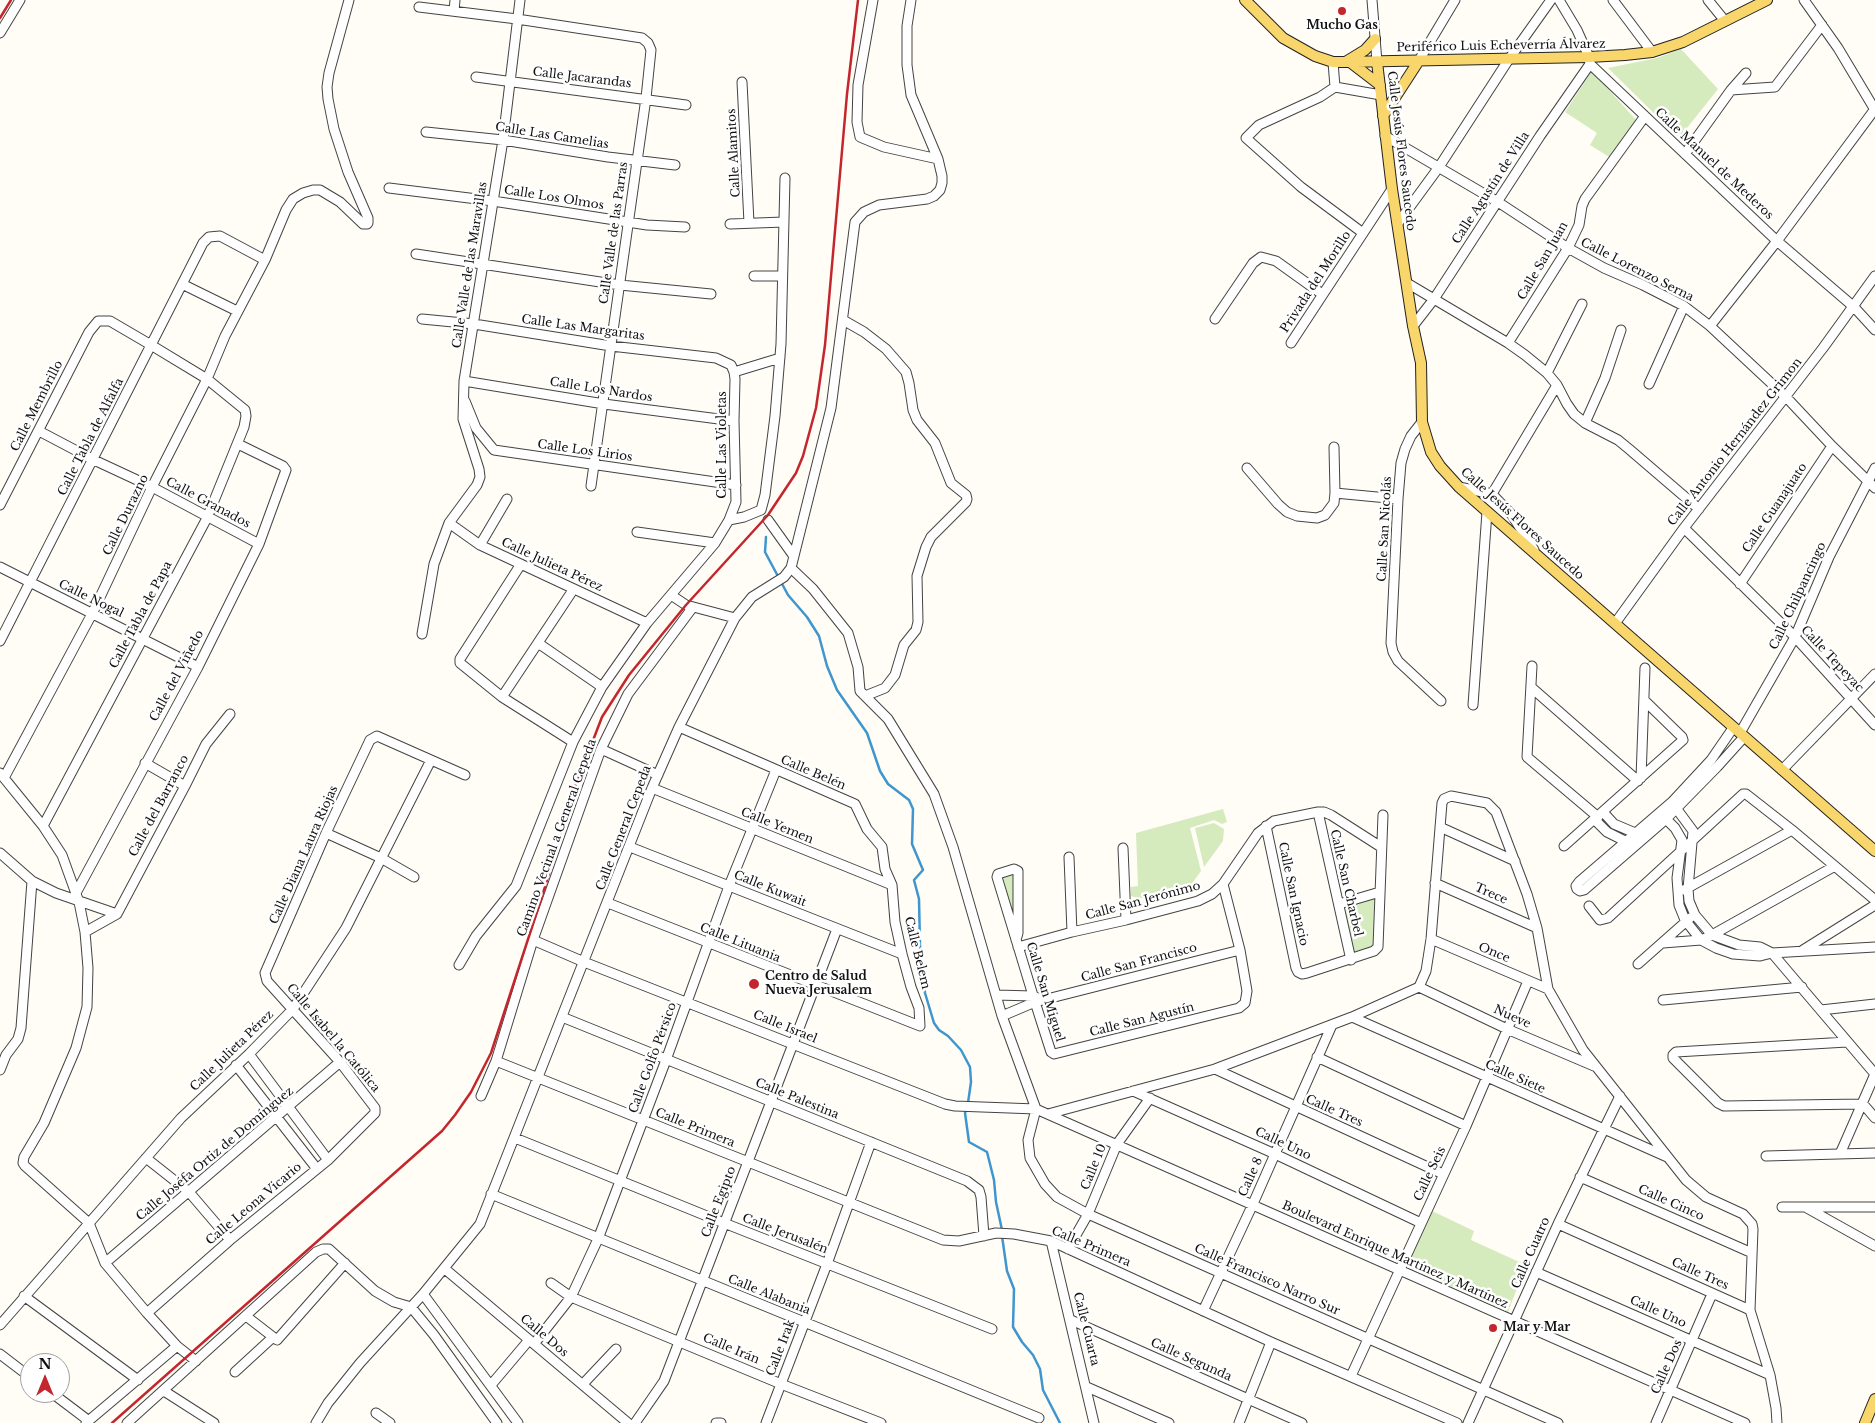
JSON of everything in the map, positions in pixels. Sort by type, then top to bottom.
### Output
[{"type":"main road","name":"Periférico Luis Echeverría Álvarez","points":[[1245,0],[1283,38],[1315,56],[1333,62],[1509,59],[1589,60],[1625,56],[1652,52],[1682,42],[1767,0]]},
{"type":"main road","points":[[1376,39],[1365,50],[1347,62],[1380,90]]},
{"type":"main road","name":"Calle Jesús Flores Saucedo","points":[[1377,62],[1392,189],[1413,326],[1421,363],[1422,422],[1431,452],[1440,466],[1459,487],[1616,622],[1739,733],[1875,851]]},
{"type":"main road","points":[[1383,116],[1418,62]]},
{"type":"main road","points":[[1865,1423],[1875,1400]]},
{"type":"street","points":[[0,33],[20,0]]},
{"type":"street","name":"Calle Durazno","points":[[2,775],[93,612],[152,487],[207,379],[237,311],[265,260],[286,210],[293,199],[303,193],[320,190],[340,202],[363,224],[368,223],[368,218],[348,172],[334,129],[328,99],[329,73],[349,0]]},
{"type":"street","points":[[454,11],[455,0]]},
{"type":"street","name":"Calle Valle de las Maravillas","points":[[422,634],[434,564],[449,523],[477,485],[480,477],[464,419],[464,381],[503,140],[520,0]]},
{"type":"street","points":[[873,0],[858,85],[856,109],[860,137],[884,148],[938,159]]},
{"type":"street","points":[[865,696],[885,688],[895,675],[904,645],[916,630],[918,622],[917,576],[926,547],[931,537],[967,499],[966,495],[951,483],[939,450],[930,434],[917,420],[913,410],[906,372],[886,349],[864,332],[843,320],[854,229],[858,218],[864,212],[879,205],[934,196],[940,190],[942,183],[938,159],[911,95],[907,66],[907,26],[911,0]]},
{"type":"street","points":[[1372,0],[1377,62]]},
{"type":"street","points":[[1418,62],[1455,0]]},
{"type":"street","points":[[1398,223],[1439,167],[1509,59],[1551,0]]},
{"type":"street","name":"Calle Manuel de Mederos","points":[[1559,0],[1577,30],[1589,60],[1645,116],[1777,241],[1854,307],[1875,330]]},
{"type":"street","points":[[1613,0],[1652,52]]},
{"type":"street","points":[[1708,0],[1725,21]]},
{"type":"street","points":[[1710,326],[1777,241],[1875,110],[1838,48],[1804,0]]},
{"type":"street","points":[[420,7],[517,19]]},
{"type":"street","name":"Calle Valle de las Parras","points":[[517,19],[634,36],[642,38],[648,43],[651,50],[604,404],[591,486]]},
{"type":"street","points":[[1731,90],[1775,87],[1822,25]]},
{"type":"street","name":"Calle Agustín de Villa","points":[[1413,326],[1434,299],[1589,60]]},
{"type":"street","points":[[1333,62],[1334,87]]},
{"type":"street","points":[[1685,154],[1731,90],[1746,73]]},
{"type":"street","name":"Calle Jacarandas","points":[[476,77],[646,98],[686,105]]},
{"type":"street","name":"Calle Alamitos","points":[[742,82],[749,223]]},
{"type":"street","points":[[1363,234],[1301,187],[1246,138],[1259,125],[1320,97],[1334,87],[1380,90]]},
{"type":"street","name":"Calle San Juan","points":[[1508,343],[1568,248],[1579,225],[1585,199],[1645,116]]},
{"type":"street","name":"Calle Las Camelias","points":[[426,132],[503,140],[675,165]]},
{"type":"street","name":"Calle Lorenzo Serna","points":[[1385,136],[1498,202],[1568,248],[1604,268],[1684,306],[1710,326],[1786,397],[1875,488]]},
{"type":"street","points":[[785,178],[782,276],[783,318],[775,416],[765,495],[765,516],[793,555]]},
{"type":"street","name":"Calle Los Olmos","points":[[389,188],[494,201],[627,222],[684,227]]},
{"type":"street","name":"Privada del Morillo","points":[[1291,343],[1392,189]]},
{"type":"street","points":[[730,224],[784,222]]},
{"type":"street","name":"Calle Tabla de Alfalfa","points":[[0,641],[203,243],[209,237],[220,236],[265,260]]},
{"type":"street","points":[[416,254],[620,285],[711,294]]},
{"type":"street","points":[[1216,319],[1253,263],[1261,257],[1276,261],[1322,294]]},
{"type":"street","points":[[754,276],[782,276]]},
{"type":"street","name":"Calle Antonio Hernández Grimon","points":[[1616,622],[1684,528],[1786,397],[1875,276]]},
{"type":"street","points":[[1407,283],[1508,343],[1547,373],[1574,414],[1585,423],[1618,440],[1699,509]]},
{"type":"street","points":[[182,284],[237,311]]},
{"type":"street","points":[[1547,373],[1582,304]]},
{"type":"street","points":[[1648,384],[1684,306]]},
{"type":"street","name":"Calle Las Margaritas","points":[[422,319],[474,324],[611,346],[716,358],[731,365],[734,372]]},
{"type":"street","name":"Calle General Cepeda","points":[[445,1269],[480,1224],[652,788],[679,728],[735,618],[752,597],[784,577],[791,568],[831,408],[843,320]]},
{"type":"street","name":"Calle Membrillo","points":[[0,505],[89,332],[98,321],[110,321],[151,345]]},
{"type":"street","points":[[1585,423],[1605,378],[1621,330]]},
{"type":"street","points":[[151,345],[207,379]]},
{"type":"street","points":[[734,372],[780,358]]},
{"type":"street","name":"Calle Las Violetas","points":[[715,543],[729,520],[735,504],[734,372]]},
{"type":"street","name":"Calle Tabla de Papa","points":[[43,826],[207,518],[238,444],[246,416],[245,410],[207,379]]},
{"type":"street","name":"Calle Los Nardos","points":[[464,381],[604,404],[734,422]]},
{"type":"street","points":[[1492,494],[1557,386]]},
{"type":"street","name":"Calle Los Lirios","points":[[463,394],[471,419],[494,450],[736,485]]},
{"type":"street","name":"Calle San Nicolás","points":[[1422,422],[1411,436],[1401,463],[1391,642],[1393,652],[1398,661],[1441,701]]},
{"type":"street","name":"Calle Granados","points":[[39,432],[152,487],[207,518],[259,544]]},
{"type":"street","name":"Calle del Viñedo","points":[[78,898],[145,763],[198,666],[259,544],[286,470],[283,466],[238,444]]},
{"type":"street","name":"Calle Guanajuato","points":[[1740,584],[1832,446]]},
{"type":"street","points":[[1247,468],[1287,512],[1297,516],[1317,518],[1325,515],[1334,503],[1334,447]]},
{"type":"street","name":"Calle Chilpancingo","points":[[1739,733],[1795,637],[1829,557],[1875,468]]},
{"type":"street","points":[[1459,487],[1492,494],[1517,521],[1536,555]]},
{"type":"street","points":[[1335,493],[1398,499]]},
{"type":"street","points":[[480,545],[507,499]]},
{"type":"street","points":[[1473,705],[1487,512]]},
{"type":"street","points":[[729,520],[765,516]]},
{"type":"street","name":"Calle Julieta Pérez","points":[[449,523],[480,545],[647,623]]},
{"type":"street","name":"Calle Tepeyac","points":[[1684,528],[1795,637],[1875,725]]},
{"type":"street","points":[[636,532],[715,543]]},
{"type":"street","name":"Camino Vecinal a General Cepeda","points":[[459,965],[476,936],[516,886],[573,742],[602,687],[647,623],[715,543]]},
{"type":"street","points":[[521,564],[460,659],[460,663],[502,697],[573,742]]},
{"type":"street","name":"Calle Nogal","points":[[0,567],[198,666]]},
{"type":"street","points":[[791,568],[813,589],[848,633],[858,667],[859,687],[865,696],[888,719],[934,794],[953,847],[1002,1016],[1036,1109]]},
{"type":"street","points":[[502,697],[573,590]]},
{"type":"street","points":[[671,595],[693,607],[735,618]]},
{"type":"street","name":"Camino Vecinal a General Cepeda","points":[[481,1096],[496,1061],[533,940],[601,749],[628,694],[693,607]]},
{"type":"street","points":[[538,644],[602,687]]},
{"type":"street","points":[[1532,666],[1528,760],[1598,816],[1644,838]]},
{"type":"street","points":[[1640,779],[1645,668]]},
{"type":"street","points":[[1782,770],[1875,674]]},
{"type":"street","points":[[1532,688],[1640,779]]},
{"type":"street","points":[[1564,846],[1683,740],[1644,700]]},
{"type":"street","name":"Calle del Barranco","points":[[117,914],[206,744],[230,714]]},
{"type":"street","name":"Calle Belén","points":[[679,728],[855,804],[867,829],[882,847],[885,869],[892,885]]},
{"type":"street","points":[[1674,806],[1711,760],[1739,733]]},
{"type":"street","points":[[1663,816],[1626,842],[1579,882],[1576,886],[1577,889],[1580,891],[1584,890],[1644,838],[1739,733]]},
{"type":"street","name":"Calle Diana Laura Riojas","points":[[267,981],[266,974],[326,832],[370,740],[377,736],[431,760]]},
{"type":"street","points":[[601,749],[658,775]]},
{"type":"street","points":[[431,760],[465,775]]},
{"type":"street","name":"Calle Julieta Pérez","points":[[0,1324],[187,1111],[249,1054],[293,1009],[346,928],[431,760]]},
{"type":"street","points":[[145,763],[185,786]]},
{"type":"street","name":"Calle Golfo Pérsico","points":[[491,1385],[571,1297],[598,1239],[729,886],[776,770]]},
{"type":"street","points":[[2,775],[43,826],[62,856],[78,898],[85,932],[88,968],[87,1008],[76,1048],[44,1123],[23,1160],[24,1166],[89,1223],[105,1263],[146,1313],[177,1346],[196,1361]]},
{"type":"street","name":"Calle Yemen","points":[[652,788],[892,885]]},
{"type":"street","points":[[1589,906],[1600,920],[1608,918],[1743,794],[1746,794],[1792,830],[1875,900]]},
{"type":"street","points":[[1048,1114],[1215,1069],[1352,1017],[1419,987],[1426,971],[1431,939],[1442,803],[1447,797],[1487,803],[1496,812],[1527,894],[1537,928],[1548,989],[1584,1050],[1695,1190],[1749,1219],[1753,1229],[1750,1310],[1770,1376],[1777,1423]]},
{"type":"street","points":[[1674,806],[1693,830],[1688,889],[1689,900],[1695,915],[1712,935],[1739,945],[1760,948],[1772,953],[1875,1074],[1840,1154]]},
{"type":"street","points":[[1266,826],[1274,821],[1318,812],[1331,815],[1381,847]]},
{"type":"street","name":"Calle San Charbel","points":[[1318,812],[1351,960]]},
{"type":"street","points":[[1351,960],[1376,949],[1383,815]]},
{"type":"street","points":[[1598,816],[1607,832],[1636,845]]},
{"type":"street","points":[[1663,816],[1675,828],[1682,840],[1677,878],[1679,905],[1685,920],[1701,940],[1733,954],[1760,956],[1772,953],[1875,947]]},
{"type":"street","name":"Calle San Jerónimo","points":[[1017,944],[1198,902],[1212,894],[1223,884],[1258,833],[1266,826]]},
{"type":"street","name":"Calle San Ignacio","points":[[1266,826],[1298,972],[1308,974],[1351,960]]},
{"type":"street","points":[[1440,827],[1515,861]]},
{"type":"street","points":[[1677,892],[1688,889],[1792,830]]},
{"type":"street","points":[[326,832],[414,876]]},
{"type":"street","name":"Calle Kuwait","points":[[630,847],[902,954]]},
{"type":"street","points":[[1124,848],[1126,920]]},
{"type":"street","points":[[0,853],[32,881],[117,914]]},
{"type":"street","points":[[1070,857],[1072,932]]},
{"type":"street","points":[[1663,943],[1701,940],[1835,866]]},
{"type":"street","name":"Calle San Miguel","points":[[1017,944],[1018,871],[1014,869],[998,874],[997,877],[1017,944],[1037,1000],[1051,1052]]},
{"type":"street","points":[[0,1070],[6,1055],[18,1039],[21,1028],[32,881]]},
{"type":"street","name":"Trece","points":[[1435,883],[1537,928]]},
{"type":"street","points":[[1223,884],[1240,950]]},
{"type":"street","name":"Calle Belem","points":[[892,885],[895,922],[911,987],[919,1008],[920,1026]]},
{"type":"street","points":[[1339,904],[1380,892]]},
{"type":"street","name":"Calle Lituania","points":[[608,903],[920,1026]]},
{"type":"street","points":[[1801,952],[1875,905]]},
{"type":"street","points":[[85,932],[117,914]]},
{"type":"street","points":[[1638,964],[1663,943],[1685,920],[1695,915]]},
{"type":"street","name":"Calle Egipto","points":[[635,1423],[664,1381],[837,929]]},
{"type":"street","name":"Once","points":[[1431,939],[1548,989]]},
{"type":"street","name":"Calle Israel","points":[[533,940],[584,962],[945,1104],[1036,1109]]},
{"type":"street","name":"Calle San Francisco","points":[[1002,1016],[1037,1000],[1240,950]]},
{"type":"street","name":"Calle San Agustín","points":[[1051,1052],[1058,1054],[1240,1008],[1247,998],[1240,950]]},
{"type":"street","name":"Calle Isabel la Católica","points":[[267,981],[340,1062],[375,1108],[375,1113]]},
{"type":"street","name":"Calle Seis","points":[[1351,1376],[1466,1126],[1528,981]]},
{"type":"street","name":"Nueve","points":[[1419,987],[1507,1029],[1595,1066]]},
{"type":"street","points":[[1663,1000],[1802,988]]},
{"type":"street","name":"Calle San Francisco","points":[[996,995],[1037,1000]]},
{"type":"street","points":[[1821,1010],[1875,1004]]},
{"type":"street","name":"Calle Palestina","points":[[562,1017],[967,1181],[978,1190],[981,1197],[984,1236]]},
{"type":"street","name":"Calle Siete","points":[[1352,1017],[1668,1158]]},
{"type":"street","name":"Calle 8","points":[[1203,1311],[1332,1025]]},
{"type":"street","points":[[1848,1042],[1676,1052],[1673,1058],[1718,1103],[1724,1106],[1863,1104]]},
{"type":"street","points":[[249,1054],[328,1160]]},
{"type":"street","points":[[1316,1057],[1466,1126]]},
{"type":"street","name":"Calle Primera","points":[[496,1061],[943,1240],[959,1241],[996,1233],[1014,1234],[1051,1241],[1271,1342],[1457,1423]]},
{"type":"street","name":"Calle Joséfa Ortiz de Domínguez","points":[[105,1263],[340,1062]]},
{"type":"street","points":[[236,1066],[317,1169]]},
{"type":"street","name":"Calle Tres","points":[[1215,1069],[1443,1174]]},
{"type":"street","name":"Calle Uno","points":[[1133,1090],[1421,1223]]},
{"type":"street","name":"Calle Cuatro","points":[[1468,1423],[1558,1224],[1620,1096]]},
{"type":"street","name":"Calle 10","points":[[1068,1249],[1088,1214],[1117,1144],[1150,1098]]},
{"type":"street","points":[[1863,1104],[1875,1118]]},
{"type":"street","name":"Boulevard Enrique Martínez y Martínez","points":[[1036,1109],[1745,1423]]},
{"type":"street","name":"Calle Francisco Narro Sur","points":[[1036,1109],[1028,1140],[1030,1158],[1050,1191],[1057,1197],[1088,1214],[1558,1423]]},
{"type":"street","name":"Calle Leona Vicario","points":[[146,1313],[230,1240],[328,1160],[375,1113]]},
{"type":"street","name":"Calle Jerusalén","points":[[515,1138],[992,1329]]},
{"type":"street","name":"Calle Irak","points":[[766,1423],[871,1142]]},
{"type":"street","points":[[1766,1156],[1875,1153]]},
{"type":"street","points":[[146,1158],[189,1192],[230,1240]]},
{"type":"street","name":"Calle Cinco","points":[[1580,1177],[1752,1253]]},
{"type":"street","name":"Calle Alabania","points":[[491,1194],[1039,1418]]},
{"type":"street","points":[[1782,1208],[1875,1207]]},
{"type":"street","points":[[1807,1208],[1875,1246]]},
{"type":"street","name":"Calle Tres","points":[[1558,1224],[1750,1310]]},
{"type":"street","name":"Calle Cuarta","points":[[1051,1241],[1094,1423]]},
{"type":"street","points":[[127,1423],[316,1252],[329,1249],[375,1291],[394,1302],[411,1307],[434,1335],[497,1423]]},
{"type":"street","points":[[246,1316],[272,1338],[278,1339],[345,1263]]},
{"type":"street","points":[[318,1422],[328,1403],[360,1364],[445,1269]]},
{"type":"street","name":"Calle Dos","points":[[445,1269],[628,1423]]},
{"type":"street","name":"Calle Uno","points":[[1536,1272],[1770,1376]]},
{"type":"street","name":"Calle Irán","points":[[551,1283],[571,1297],[781,1384],[881,1423]]},
{"type":"street","points":[[423,1294],[518,1423]]},
{"type":"street","name":"Calle Dos","points":[[1656,1423],[1712,1294]]},
{"type":"street","points":[[24,1296],[138,1380]]},
{"type":"street","name":"Calle Segunda","points":[[1071,1320],[1302,1423]]},
{"type":"street","points":[[235,1372],[272,1338]]},
{"type":"street","points":[[1239,1423],[1271,1342]]},
{"type":"street","points":[[64,1403],[88,1422],[177,1346]]},
{"type":"street","points":[[583,1384],[616,1349]]},
{"type":"street","points":[[0,1354],[20,1369]]},
{"type":"street","points":[[1087,1387],[1169,1423]]},
{"type":"street","points":[[164,1391],[214,1423]]},
{"type":"street","points":[[376,1413],[390,1423]]},
{"type":"street","points":[[716,1423],[721,1423]]},
{"type":"green space","points":[[1681,49],[1718,89],[1679,138],[1608,68],[1657,58]]},
{"type":"green space","points":[[1592,71],[1636,120],[1611,158],[1590,145],[1597,133],[1565,112]]},
{"type":"green space","points":[[1223,809],[1227,822],[1222,824],[1214,820],[1190,828],[1201,871],[1193,882],[1194,889],[1168,899],[1137,898],[1131,896],[1131,887],[1138,886],[1136,833]]},
{"type":"green space","points":[[1214,823],[1224,829],[1223,841],[1204,867],[1195,828]]},
{"type":"green space","points":[[1016,872],[1015,936],[999,879]]},
{"type":"green space","points":[[1375,896],[1375,946],[1354,952],[1344,905]]},
{"type":"green space","points":[[1430,1210],[1474,1231],[1471,1240],[1526,1265],[1508,1312],[1406,1266]]},
{"type":"waterway","points":[[766,537],[765,552],[788,595],[807,617],[819,636],[827,666],[837,690],[867,733],[880,771],[888,784],[909,800],[913,809],[912,844],[923,870],[914,880],[919,899],[920,946],[925,993],[934,1023],[961,1050],[970,1067],[971,1082],[968,1103]]},
{"type":"waterway","points":[[967,1108],[965,1113],[969,1142],[987,1152],[994,1180],[996,1202],[1002,1230]]},
{"type":"waterway","points":[[1002,1236],[1007,1271],[1014,1289],[1013,1327],[1033,1355],[1040,1369],[1043,1390],[1060,1423]]},
{"type":"railway","points":[[0,18],[11,0]]},
{"type":"railway","points":[[112,1423],[442,1131],[455,1115],[471,1092],[491,1053],[545,887],[572,795],[602,717],[629,675],[686,605],[768,515],[796,473],[803,456],[816,408],[825,345],[847,94],[858,0]]},
{"type":"place","name":"Mucho Gas","points":[[1342,11]]},
{"type":"place","name":"Centro de Salud Nueva Jerusalem","points":[[754,984]]},
{"type":"place","name":"Mar y Mar","points":[[1493,1328]]}]
